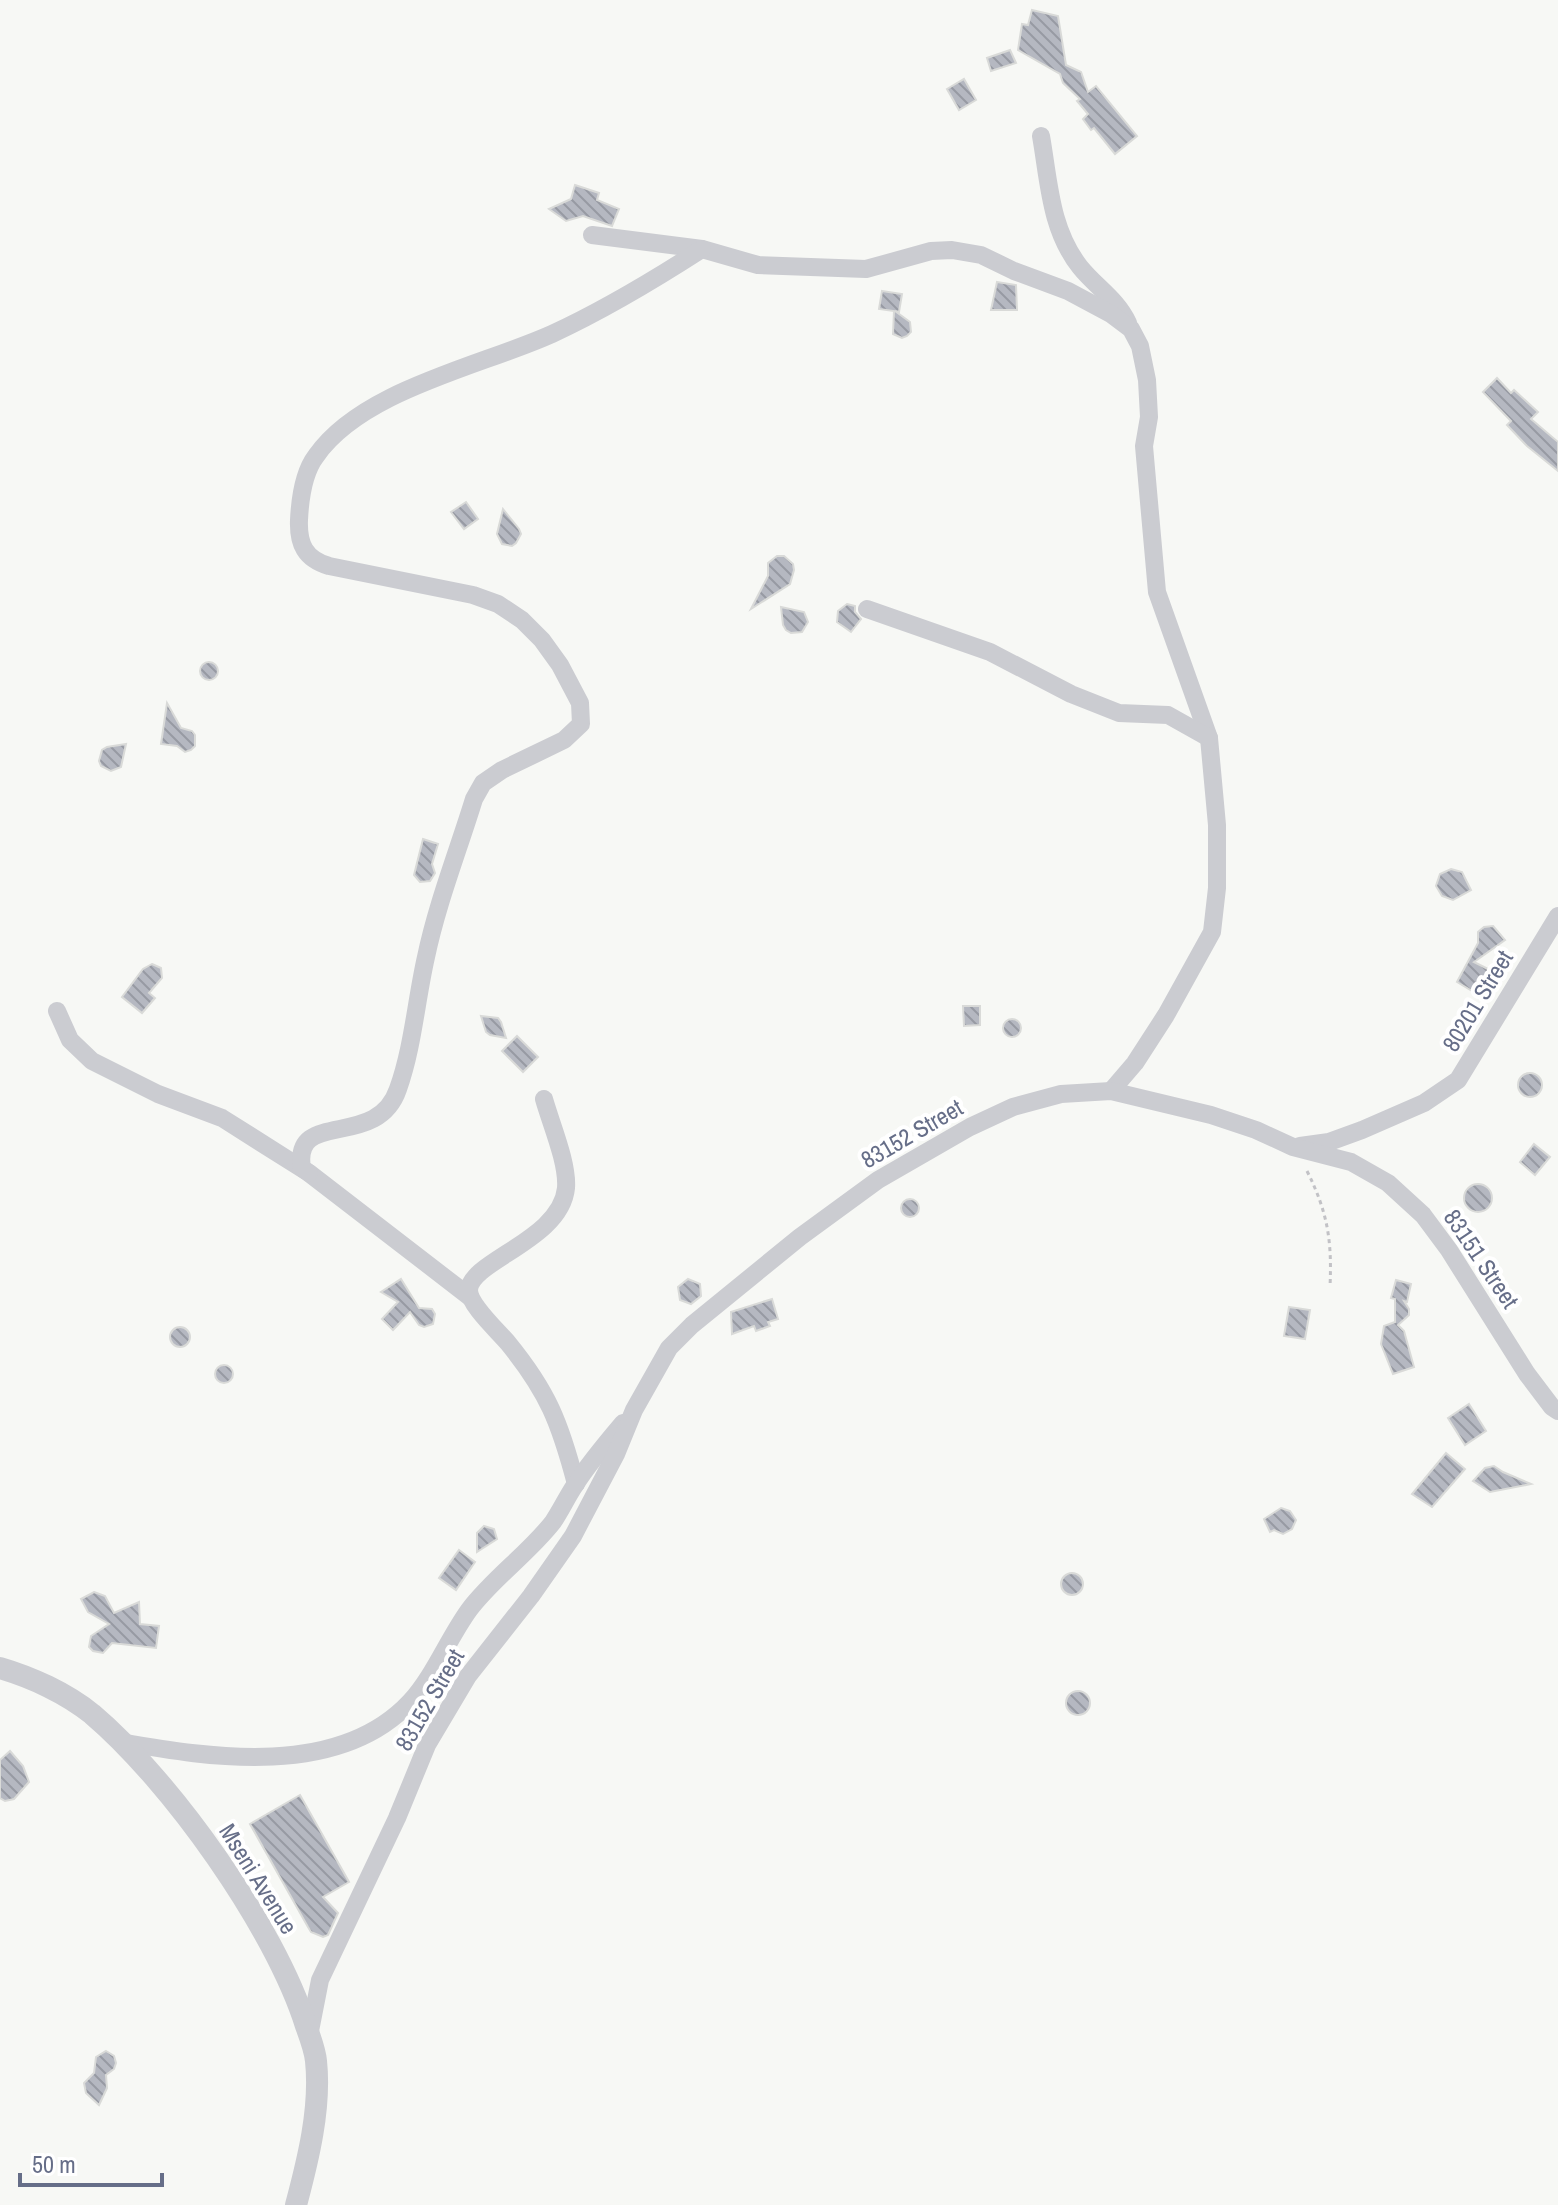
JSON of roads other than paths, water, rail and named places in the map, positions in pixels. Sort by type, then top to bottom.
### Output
[{"type":"street","points":[[1041,136],[1056,224],[1067,248],[1081,268],[1121,308],[1140,346],[1147,380],[1149,417],[1144,446],[1157,592],[1209,738],[1217,825],[1217,888],[1212,932],[1166,1015],[1135,1063],[1111,1091]]},
{"type":"street","points":[[592,235],[702,249],[758,265],[866,269],[931,251],[952,250],[981,255],[1068,291],[1111,314],[1131,329]]},
{"type":"street","points":[[576,1484],[551,1403],[510,1345],[470,1297],[302,1168],[300,1152],[314,1134],[357,1127],[386,1110],[398,1090],[409,1059],[426,954],[474,799],[483,783],[502,770],[575,733],[582,717],[580,703],[560,665],[542,640],[512,611],[473,595],[329,566],[309,557],[299,540],[298,530],[309,467],[324,446],[368,410],[426,383],[552,334],[650,283],[702,249]]},
{"type":"street","points":[[867,609],[990,652],[1071,694],[1119,713],[1168,715],[1209,738]]},
{"type":"street","name":"80201 Street","points":[[1293,1147],[1329,1142],[1362,1130],[1424,1103],[1458,1080],[1558,916]]},
{"type":"street","points":[[57,1011],[70,1040],[92,1061],[158,1094],[222,1118],[309,1173]]},
{"type":"street","name":"83152 Street","points":[[309,2036],[320,1980],[397,1818],[427,1745],[468,1676],[573,1536],[616,1454],[634,1410],[669,1348],[692,1325],[800,1237],[878,1180],[957,1133],[1013,1107],[1061,1094],[1111,1091],[1211,1115],[1293,1147]]},
{"type":"street","points":[[470,1297],[469,1287],[475,1276],[545,1226],[563,1200],[566,1177],[544,1099]]},
{"type":"street","name":"83151 Street","points":[[1293,1147],[1351,1162],[1388,1183],[1423,1215],[1449,1250],[1527,1374],[1558,1411]]},
{"type":"street","name":"83152 Street","points":[[121,1742],[176,1752],[267,1759],[330,1747],[365,1734],[396,1714],[415,1696],[472,1606],[553,1521],[576,1484],[634,1410]]},
{"type":"street","name":"Mseni Avenue","points":[[0,1668],[25,1675],[90,1713],[121,1742],[168,1794],[200,1836],[248,1908],[296,1993],[316,2059],[316,2087],[314,2116],[296,2205]]}]
